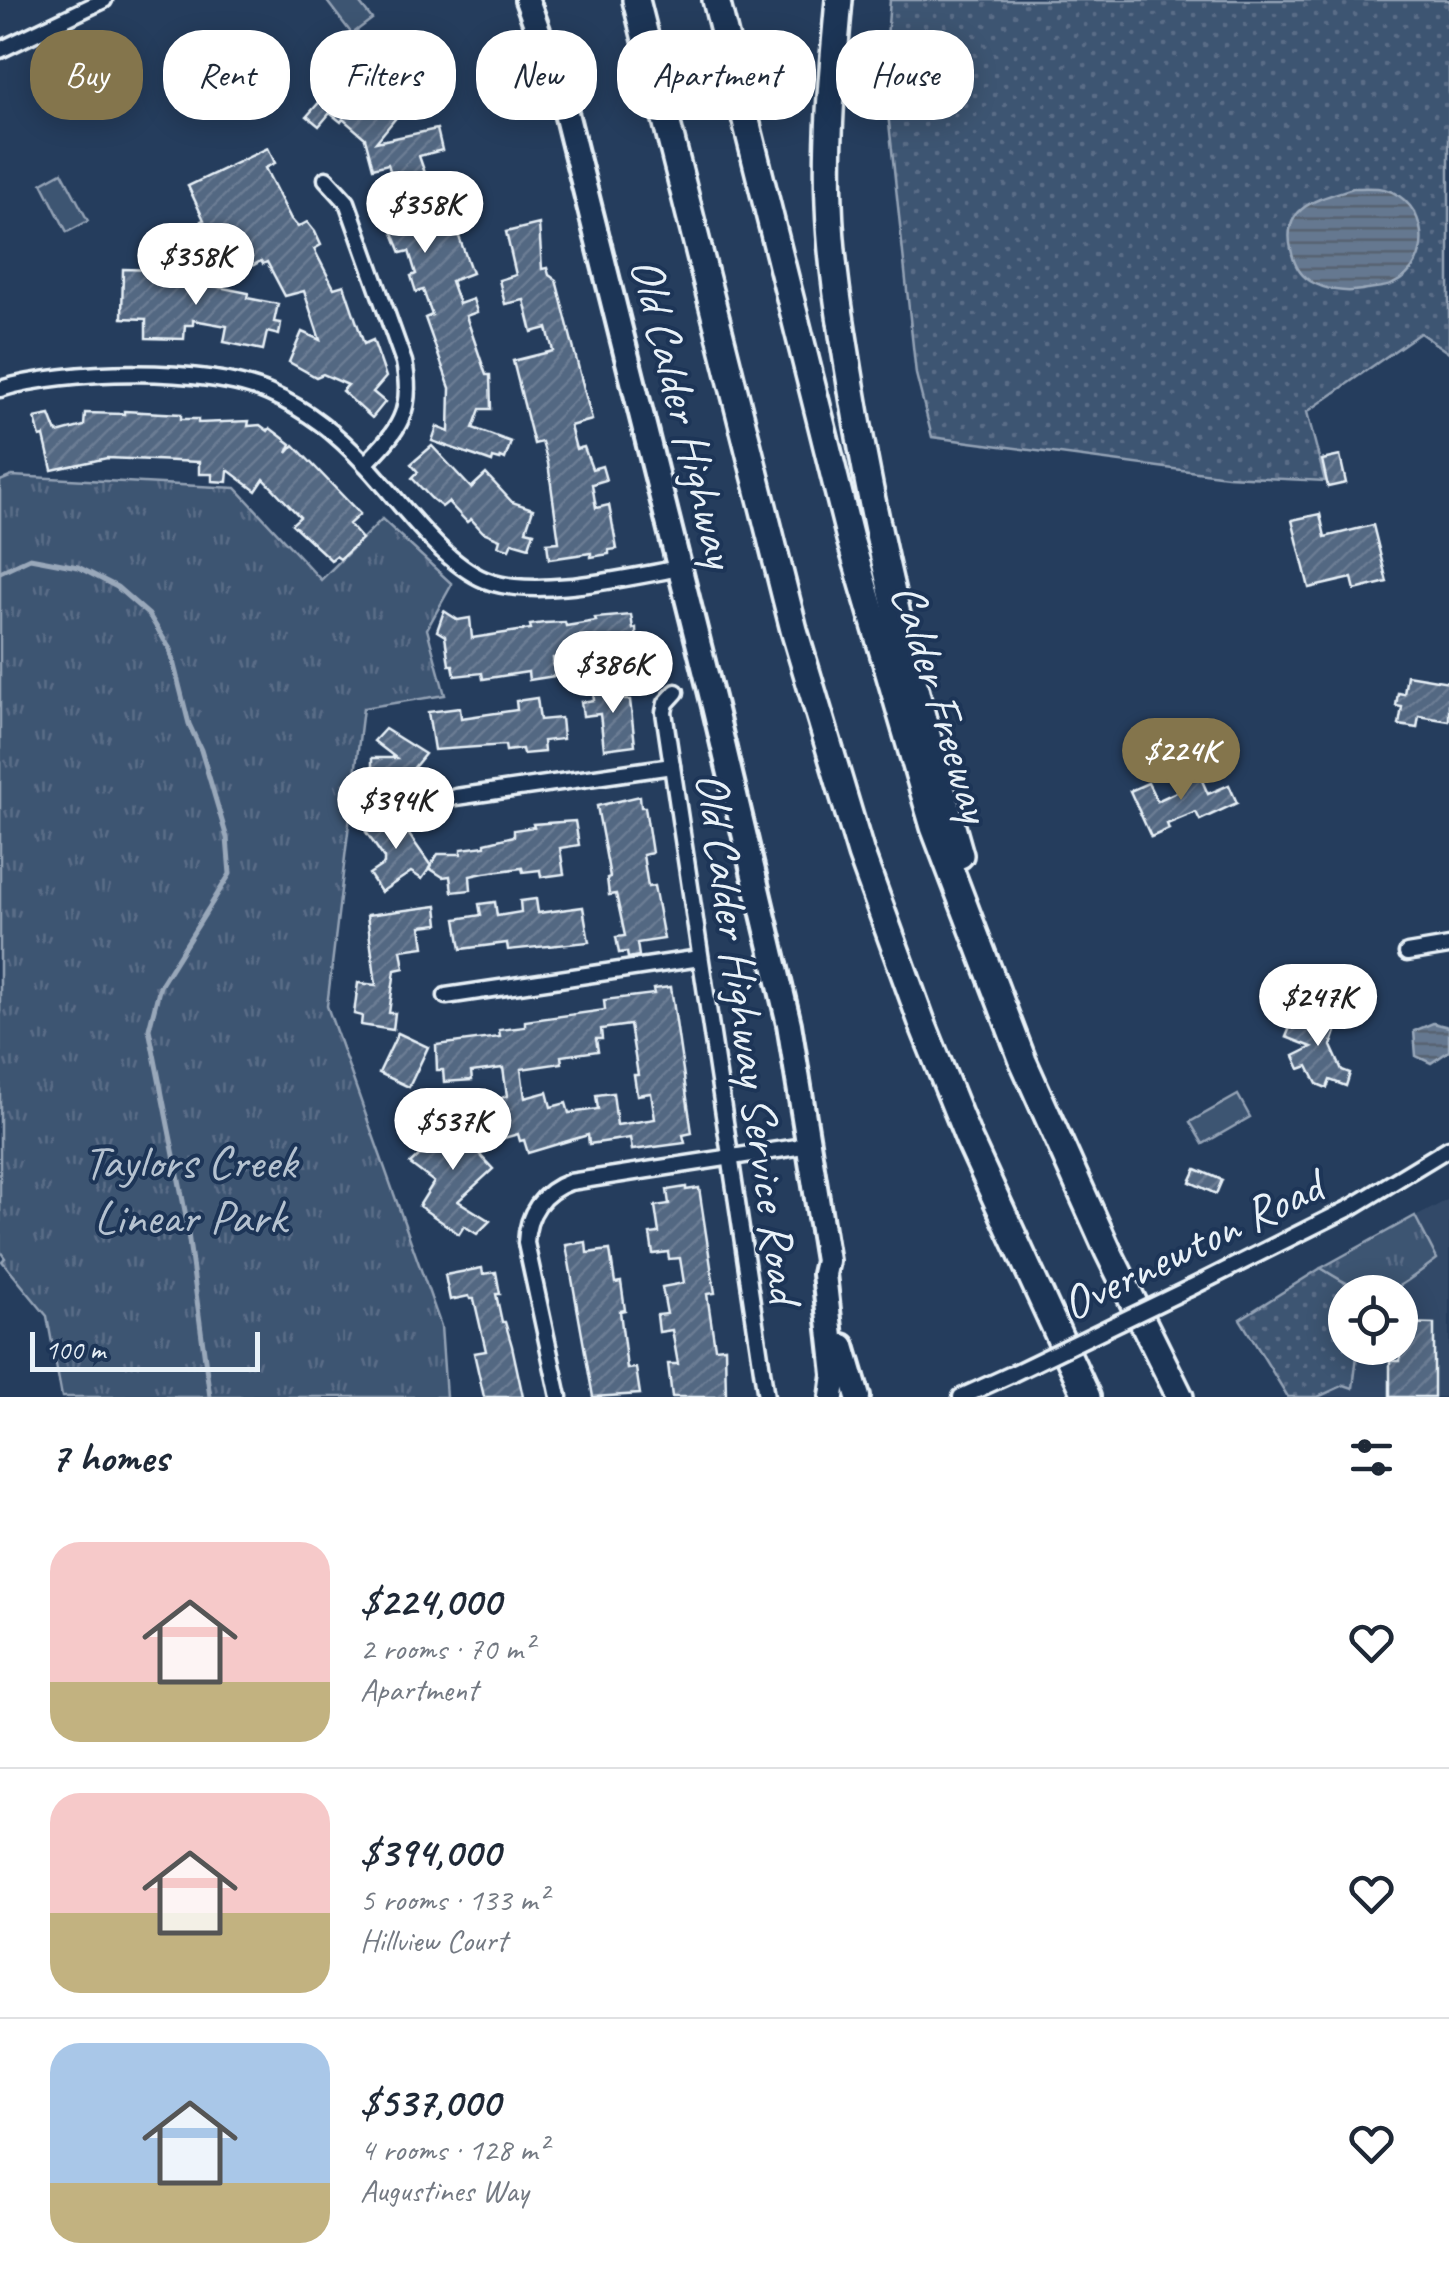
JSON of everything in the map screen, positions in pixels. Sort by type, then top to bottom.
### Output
[{"type":"highway","name":"Calder Freeway","points":[[716,0],[850,538],[934,826],[1060,1144],[1180,1397]]},
{"type":"highway","points":[[839,0],[829,115],[829,206],[836,291],[867,482],[908,670],[970,889],[1026,1058],[1060,1144]]},
{"type":"highway","points":[[636,1],[794,630],[862,854],[917,1010],[969,1140],[1087,1397]]},
{"type":"main road","name":"Old Calder Highway","points":[[528,0],[562,96],[789,1024],[827,1261],[824,1274],[835,1374],[832,1397]]},
{"type":"main road","name":"Old Calder Highway","points":[[827,1261],[836,1273],[846,1362],[858,1397]]},
{"type":"street","points":[[0,50],[104,0]]},
{"type":"street","points":[[326,179],[347,202],[404,362],[408,386],[405,412],[398,426],[365,464]]},
{"type":"street","points":[[0,389],[70,374],[179,376],[266,391],[324,423],[451,558],[485,580],[538,588],[680,568]]},
{"type":"street","name":"Old Calder Highway Service Road","points":[[676,692],[664,712],[766,1397]]},
{"type":"street","points":[[456,797],[672,766]]},
{"type":"street","points":[[1407,954],[1449,946]]},
{"type":"street","points":[[446,996],[700,958]]},
{"type":"street","points":[[559,1397],[526,1243],[529,1220],[540,1201],[558,1186],[570,1182],[810,1145]]},
{"type":"street","name":"Overnewton Road","points":[[960,1397],[1352,1207],[1449,1148]]},
{"type":"shaded area","points":[[1353,188],[1380,188],[1399,196],[1418,219],[1421,248],[1416,262],[1407,275],[1390,285],[1356,291],[1329,289],[1306,278],[1293,258],[1289,234],[1298,213],[1316,201]]},
{"type":"shaded area","points":[[1433,1023],[1449,1027],[1449,1051],[1431,1063],[1416,1056],[1414,1031]]},
{"type":"shaded area","points":[[1449,1199],[1449,1397],[1288,1397],[1240,1319],[1321,1268]]},
{"type":"green space","points":[[326,0],[357,0],[372,19],[357,30],[349,30]]},
{"type":"green space","points":[[890,0],[1449,0],[1449,353],[1420,333],[1307,412],[1325,481],[1227,476],[932,437],[916,374],[889,120],[974,120],[974,30],[888,30]]},
{"type":"green space","points":[[62,172],[88,221],[67,232],[42,183]]},
{"type":"green space","name":"Taylors Creek Linear Park","points":[[12,476],[236,488],[321,580],[382,519],[452,584],[427,629],[445,695],[363,708],[327,1006],[441,1326],[446,1397],[62,1397],[47,1316],[2,1261],[5,1258],[0,1251],[0,481]]},
{"type":"green space","points":[[1238,1095],[1250,1117],[1203,1144],[1190,1122]]},
{"type":"green space","points":[[1415,1216],[1437,1259],[1415,1275],[1333,1275],[1321,1268]]},
{"type":"green space","points":[[1321,1268],[1332,1275],[1328,1275],[1328,1365],[1356,1365],[1353,1388],[1344,1385],[1318,1397],[1288,1397],[1240,1319]]},
{"type":"building","points":[[344,120],[394,120],[376,142],[437,129],[442,150],[419,156],[440,216],[454,212],[462,233],[458,234],[472,273],[451,281],[459,304],[473,299],[477,312],[466,316],[486,375],[490,375],[491,409],[480,409],[473,428],[511,442],[505,459],[493,458],[492,462],[432,441],[437,427],[449,432],[450,388],[425,318],[432,315],[423,290],[416,292],[411,276],[416,274],[409,251],[401,253],[381,203],[394,199],[392,194],[397,193],[388,164],[373,168],[365,138]]},
{"type":"building","points":[[268,148],[275,163],[265,168],[291,219],[298,227],[307,222],[315,232],[321,245],[314,249],[334,288],[344,285],[364,344],[373,340],[386,377],[373,392],[385,402],[372,418],[342,391],[348,385],[323,374],[316,377],[289,362],[302,332],[320,340],[304,291],[285,296],[267,262],[261,261],[243,271],[230,246],[222,250],[218,244],[212,247],[204,231],[204,220],[188,186]]},
{"type":"building","points":[[539,224],[542,269],[547,268],[556,280],[592,420],[570,426],[576,449],[584,447],[592,469],[602,466],[606,480],[592,484],[596,508],[609,505],[617,549],[609,550],[609,554],[549,559],[547,543],[559,542],[548,463],[542,442],[534,444],[513,361],[553,351],[547,328],[532,332],[524,300],[505,304],[499,280],[516,275],[506,232]]},
{"type":"building","points":[[123,269],[157,270],[157,280],[222,281],[213,286],[278,304],[274,322],[281,323],[279,335],[267,332],[263,350],[224,342],[227,326],[193,320],[193,325],[185,325],[184,339],[146,338],[146,319],[122,318]]},
{"type":"building","points":[[85,413],[181,414],[181,419],[198,419],[198,423],[249,421],[248,426],[260,425],[268,431],[270,428],[291,444],[287,453],[294,445],[360,514],[349,524],[362,539],[340,559],[336,556],[331,560],[292,524],[300,517],[264,479],[256,491],[228,470],[227,482],[212,481],[212,474],[199,474],[199,462],[107,458],[52,470],[35,418],[50,415],[57,433],[84,426]]},
{"type":"building","points":[[432,446],[471,488],[486,474],[512,502],[533,509],[526,530],[534,532],[529,547],[512,542],[509,549],[498,546],[500,539],[483,532],[471,519],[467,522],[448,502],[442,507],[431,498],[412,478],[418,472],[411,464]]},
{"type":"building","points":[[1340,456],[1346,483],[1328,487],[1322,460]]},
{"type":"building","points":[[1320,514],[1325,537],[1373,525],[1387,582],[1355,590],[1352,578],[1309,588],[1292,520]]},
{"type":"building","points":[[444,611],[458,620],[470,618],[472,638],[531,629],[530,625],[565,622],[566,626],[596,621],[595,618],[631,615],[637,651],[626,653],[628,660],[613,663],[612,652],[604,650],[553,658],[555,676],[529,680],[528,672],[483,679],[482,673],[455,676],[453,665],[449,665],[445,636],[437,631]]},
{"type":"building","points":[[1407,675],[1449,682],[1449,721],[1419,716],[1417,728],[1399,725],[1402,707],[1396,706],[1398,693],[1404,694]]},
{"type":"building","points":[[623,682],[625,700],[630,700],[635,745],[604,749],[600,714],[583,716],[581,702],[594,700],[593,691]]},
{"type":"building","points":[[537,698],[540,720],[561,718],[563,739],[543,741],[544,752],[506,751],[505,745],[434,750],[428,712],[460,708],[461,718],[517,710],[516,701]]},
{"type":"building","points":[[385,729],[425,754],[412,770],[407,787],[372,786],[372,758],[396,758],[374,741]]},
{"type":"building","points":[[1196,767],[1208,794],[1229,785],[1237,803],[1200,820],[1196,812],[1167,824],[1169,829],[1151,837],[1130,791],[1148,783],[1157,801],[1185,788],[1179,775]]},
{"type":"building","points":[[640,796],[652,853],[643,855],[648,887],[654,886],[664,939],[637,943],[639,956],[628,958],[627,952],[619,953],[616,937],[625,936],[616,894],[609,895],[610,877],[597,806]]},
{"type":"building","points":[[398,809],[410,826],[405,829],[431,866],[422,879],[411,872],[381,892],[369,874],[384,864],[384,858],[366,832]]},
{"type":"building","points":[[575,821],[579,845],[560,848],[564,874],[541,877],[540,870],[523,872],[522,868],[484,873],[470,876],[471,890],[452,892],[450,876],[443,877],[429,868],[438,854],[461,854],[461,849],[514,836],[514,830],[534,827],[533,824]]},
{"type":"building","points":[[536,899],[538,913],[583,907],[589,942],[508,950],[507,943],[461,949],[456,919],[481,915],[479,904],[495,902],[497,916],[521,912],[520,901]]},
{"type":"building","points":[[437,906],[439,924],[421,926],[424,947],[401,950],[404,968],[395,970],[389,1013],[395,1013],[393,1030],[361,1025],[362,1016],[354,1014],[358,983],[376,985],[367,915]]},
{"type":"building","points":[[671,987],[692,1133],[683,1135],[685,1143],[632,1150],[630,1138],[589,1144],[588,1135],[528,1153],[518,1134],[504,1138],[499,1119],[504,1117],[499,1099],[507,1096],[503,1068],[471,1072],[472,1080],[444,1082],[443,1070],[437,1070],[436,1045],[500,1037],[499,1030],[525,1027],[525,1021],[605,1010],[604,1000],[654,994],[653,989]],"holes":[[[630,1025],[638,1075],[634,1075],[637,1095],[651,1093],[655,1119],[617,1125],[613,1093],[596,1095],[598,1109],[569,1113],[566,1103],[551,1107],[547,1092],[525,1098],[521,1069],[562,1063],[561,1056],[598,1051],[596,1039],[602,1039],[601,1029]]]},
{"type":"building","points":[[1316,1014],[1339,1023],[1331,1046],[1342,1070],[1350,1073],[1346,1086],[1330,1080],[1327,1088],[1317,1084],[1308,1066],[1300,1069],[1294,1056],[1312,1047],[1286,1037],[1294,1018],[1301,1021]]},
{"type":"building","points":[[398,1033],[428,1047],[409,1087],[379,1073]]},
{"type":"building","points":[[441,1115],[458,1134],[472,1120],[493,1141],[478,1146],[484,1152],[480,1155],[493,1169],[458,1201],[490,1221],[477,1234],[464,1226],[459,1234],[419,1206],[434,1182],[410,1164],[425,1150],[420,1145],[437,1129],[432,1124]]},
{"type":"building","points":[[1196,1169],[1222,1180],[1216,1194],[1190,1182]]},
{"type":"building","points":[[699,1188],[715,1293],[707,1294],[715,1348],[725,1347],[726,1397],[672,1397],[668,1364],[678,1364],[672,1330],[659,1332],[657,1315],[667,1314],[662,1287],[684,1283],[680,1258],[669,1259],[668,1252],[653,1254],[650,1234],[659,1233],[655,1206],[669,1204],[667,1190]]},
{"type":"building","points":[[586,1242],[587,1253],[610,1250],[615,1283],[621,1282],[625,1310],[620,1311],[627,1369],[636,1368],[640,1394],[593,1397],[566,1245]]},
{"type":"building","points":[[482,1268],[483,1274],[496,1272],[502,1322],[512,1346],[523,1397],[484,1397],[474,1353],[486,1351],[474,1299],[469,1296],[450,1300],[445,1275]]},
{"type":"building","points":[[1418,1324],[1434,1324],[1434,1397],[1390,1397],[1390,1365],[1418,1365]]},
{"type":"waterway","points":[[0,572],[30,558],[78,567],[117,587],[149,615],[170,649],[189,724],[201,750],[227,838],[230,874],[160,986],[149,1029],[185,1211],[210,1397]]}]
